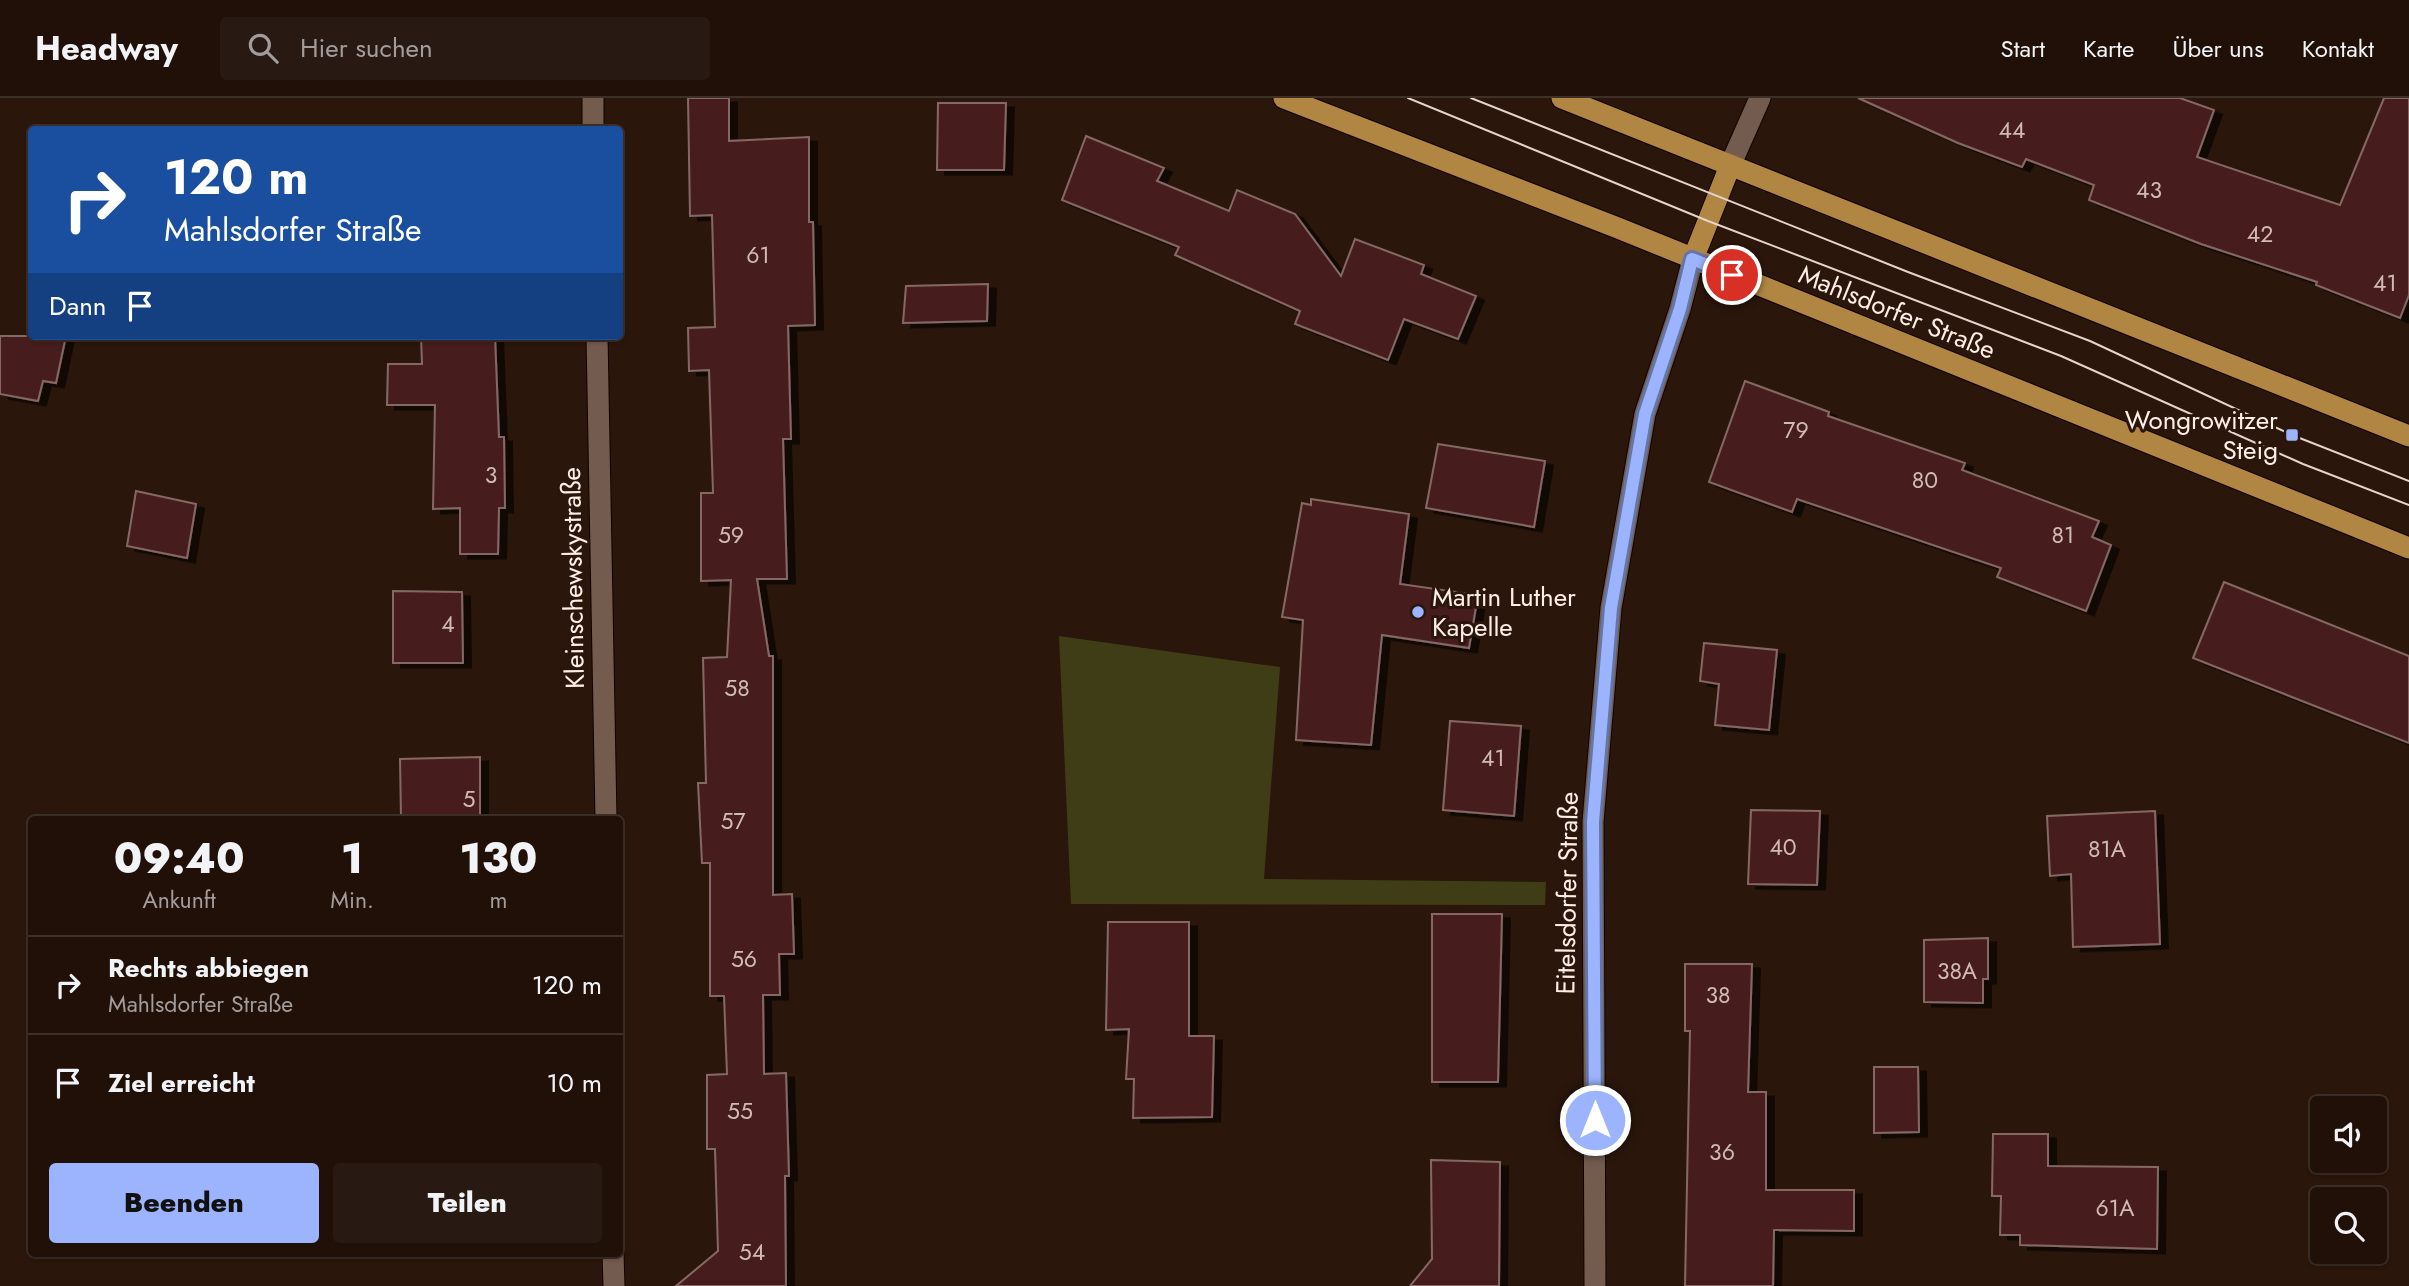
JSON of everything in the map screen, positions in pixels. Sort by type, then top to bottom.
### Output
[{"type":"main road","name":"Mahlsdorfer Straße","points":[[1284,98],[2409,548]]},
{"type":"main road","points":[[1562,98],[2409,436]]},
{"type":"main road","points":[[1692,259],[1730,166]]},
{"type":"street","points":[[593,98],[593,126]]},
{"type":"street","points":[[1730,166],[1759,98]]},
{"type":"street","name":"Eitelsdorfer Straße","points":[[1595,1286],[1593,822],[1611,608],[1645,414],[1680,309],[1692,259]]},
{"type":"street","name":"Kleinschewskystraße","points":[[597,340],[606,816]]},
{"type":"street","points":[[613,1257],[614,1286]]},
{"type":"shaded area","points":[[1059,636],[1280,667],[1264,879],[1546,882],[1545,905],[1071,904]]},
{"type":"building","points":[[688,98],[729,98],[729,141],[809,137],[809,222],[813,222],[815,325],[788,326],[791,439],[783,439],[787,579],[757,579],[769,656],[773,656],[773,895],[792,894],[794,954],[779,954],[780,995],[763,995],[764,1074],[786,1073],[789,1176],[785,1176],[786,1286],[676,1286],[718,1251],[715,1149],[707,1149],[707,1075],[727,1074],[724,996],[710,996],[710,863],[702,863],[698,783],[706,783],[703,658],[727,657],[731,580],[701,581],[701,493],[713,493],[709,370],[689,371],[688,328],[715,327],[712,215],[690,216]]},
{"type":"building","points":[[1858,98],[2180,98],[2214,110],[2197,157],[2340,205],[2384,98],[2409,98],[2409,295],[2400,318],[2316,285],[2317,282],[2201,244],[2089,200],[2094,185],[2026,159],[2022,167],[1958,143]]},
{"type":"building","points":[[938,103],[1006,103],[1004,170],[937,170]]},
{"type":"building","points":[[1086,136],[1164,168],[1157,181],[1229,211],[1237,190],[1295,214],[1341,276],[1355,239],[1424,265],[1421,274],[1476,296],[1458,339],[1404,319],[1388,360],[1295,324],[1300,311],[1175,255],[1179,247],[1062,200]]},
{"type":"building","points":[[988,284],[987,321],[903,323],[906,286]]},
{"type":"building","points":[[0,336],[28,336],[28,340],[65,340],[56,383],[43,381],[38,401],[0,394]]},
{"type":"building","points":[[421,340],[495,340],[499,437],[504,437],[505,508],[499,508],[498,554],[460,554],[460,508],[433,509],[435,405],[387,405],[388,364],[422,364]]},
{"type":"building","points":[[1745,381],[1829,412],[1828,416],[1965,463],[1962,470],[2099,521],[2092,537],[2111,545],[2086,611],[1997,577],[2001,568],[1797,499],[1792,512],[1709,482]]},
{"type":"building","points":[[1438,444],[1545,461],[1534,527],[1426,508]]},
{"type":"building","points":[[136,491],[196,504],[187,558],[127,546]]},
{"type":"building","points":[[1311,499],[1409,514],[1400,584],[1478,595],[1469,648],[1382,635],[1371,745],[1296,740],[1303,620],[1282,617],[1302,503],[1311,505]]},
{"type":"building","points":[[2224,582],[2409,656],[2409,743],[2193,658]]},
{"type":"building","points":[[393,591],[462,592],[463,663],[393,663]]},
{"type":"building","points":[[1704,643],[1777,650],[1769,730],[1715,725],[1719,684],[1700,681]]},
{"type":"building","points":[[1450,721],[1521,726],[1514,816],[1443,810]]},
{"type":"building","points":[[480,757],[480,816],[401,816],[400,759]]},
{"type":"building","points":[[1751,810],[1820,811],[1817,885],[1748,884]]},
{"type":"building","points":[[2155,811],[2160,944],[2073,947],[2071,874],[2050,876],[2047,816]]},
{"type":"building","points":[[1432,914],[1502,914],[1498,1082],[1432,1082]]},
{"type":"building","points":[[1108,922],[1189,922],[1189,1036],[1214,1036],[1212,1117],[1133,1118],[1134,1079],[1126,1079],[1129,1029],[1106,1030]]},
{"type":"building","points":[[1988,938],[1988,979],[1983,979],[1983,1003],[1924,1002],[1924,940]]},
{"type":"building","points":[[1685,964],[1752,964],[1748,1092],[1766,1092],[1766,1190],[1854,1190],[1854,1231],[1774,1230],[1773,1286],[1685,1286],[1690,1031],[1685,1031]]},
{"type":"building","points":[[1874,1067],[1918,1067],[1919,1132],[1874,1133]]},
{"type":"building","points":[[1993,1134],[2048,1134],[2048,1166],[2158,1167],[2157,1249],[2020,1245],[2020,1235],[2000,1235],[2001,1196],[1992,1196]]},
{"type":"building","points":[[1431,1160],[1500,1162],[1499,1286],[1410,1286],[1432,1259]]},
{"type":"tram line","points":[[1408,98],[1708,221],[2061,356],[2303,464],[2409,505]]},
{"type":"tram line","points":[[1471,98],[1908,272],[2090,341],[2292,435],[2409,481]]},
{"type":"place","name":"Wongrowitzer Steig","points":[[2292,435]]},
{"type":"place","name":"Martin Luther Kapelle","points":[[1418,612]]},
{"type":"route","points":[[1595,1120],[1593,822],[1611,608],[1645,414],[1680,309],[1692,259],[1732,275]]}]
